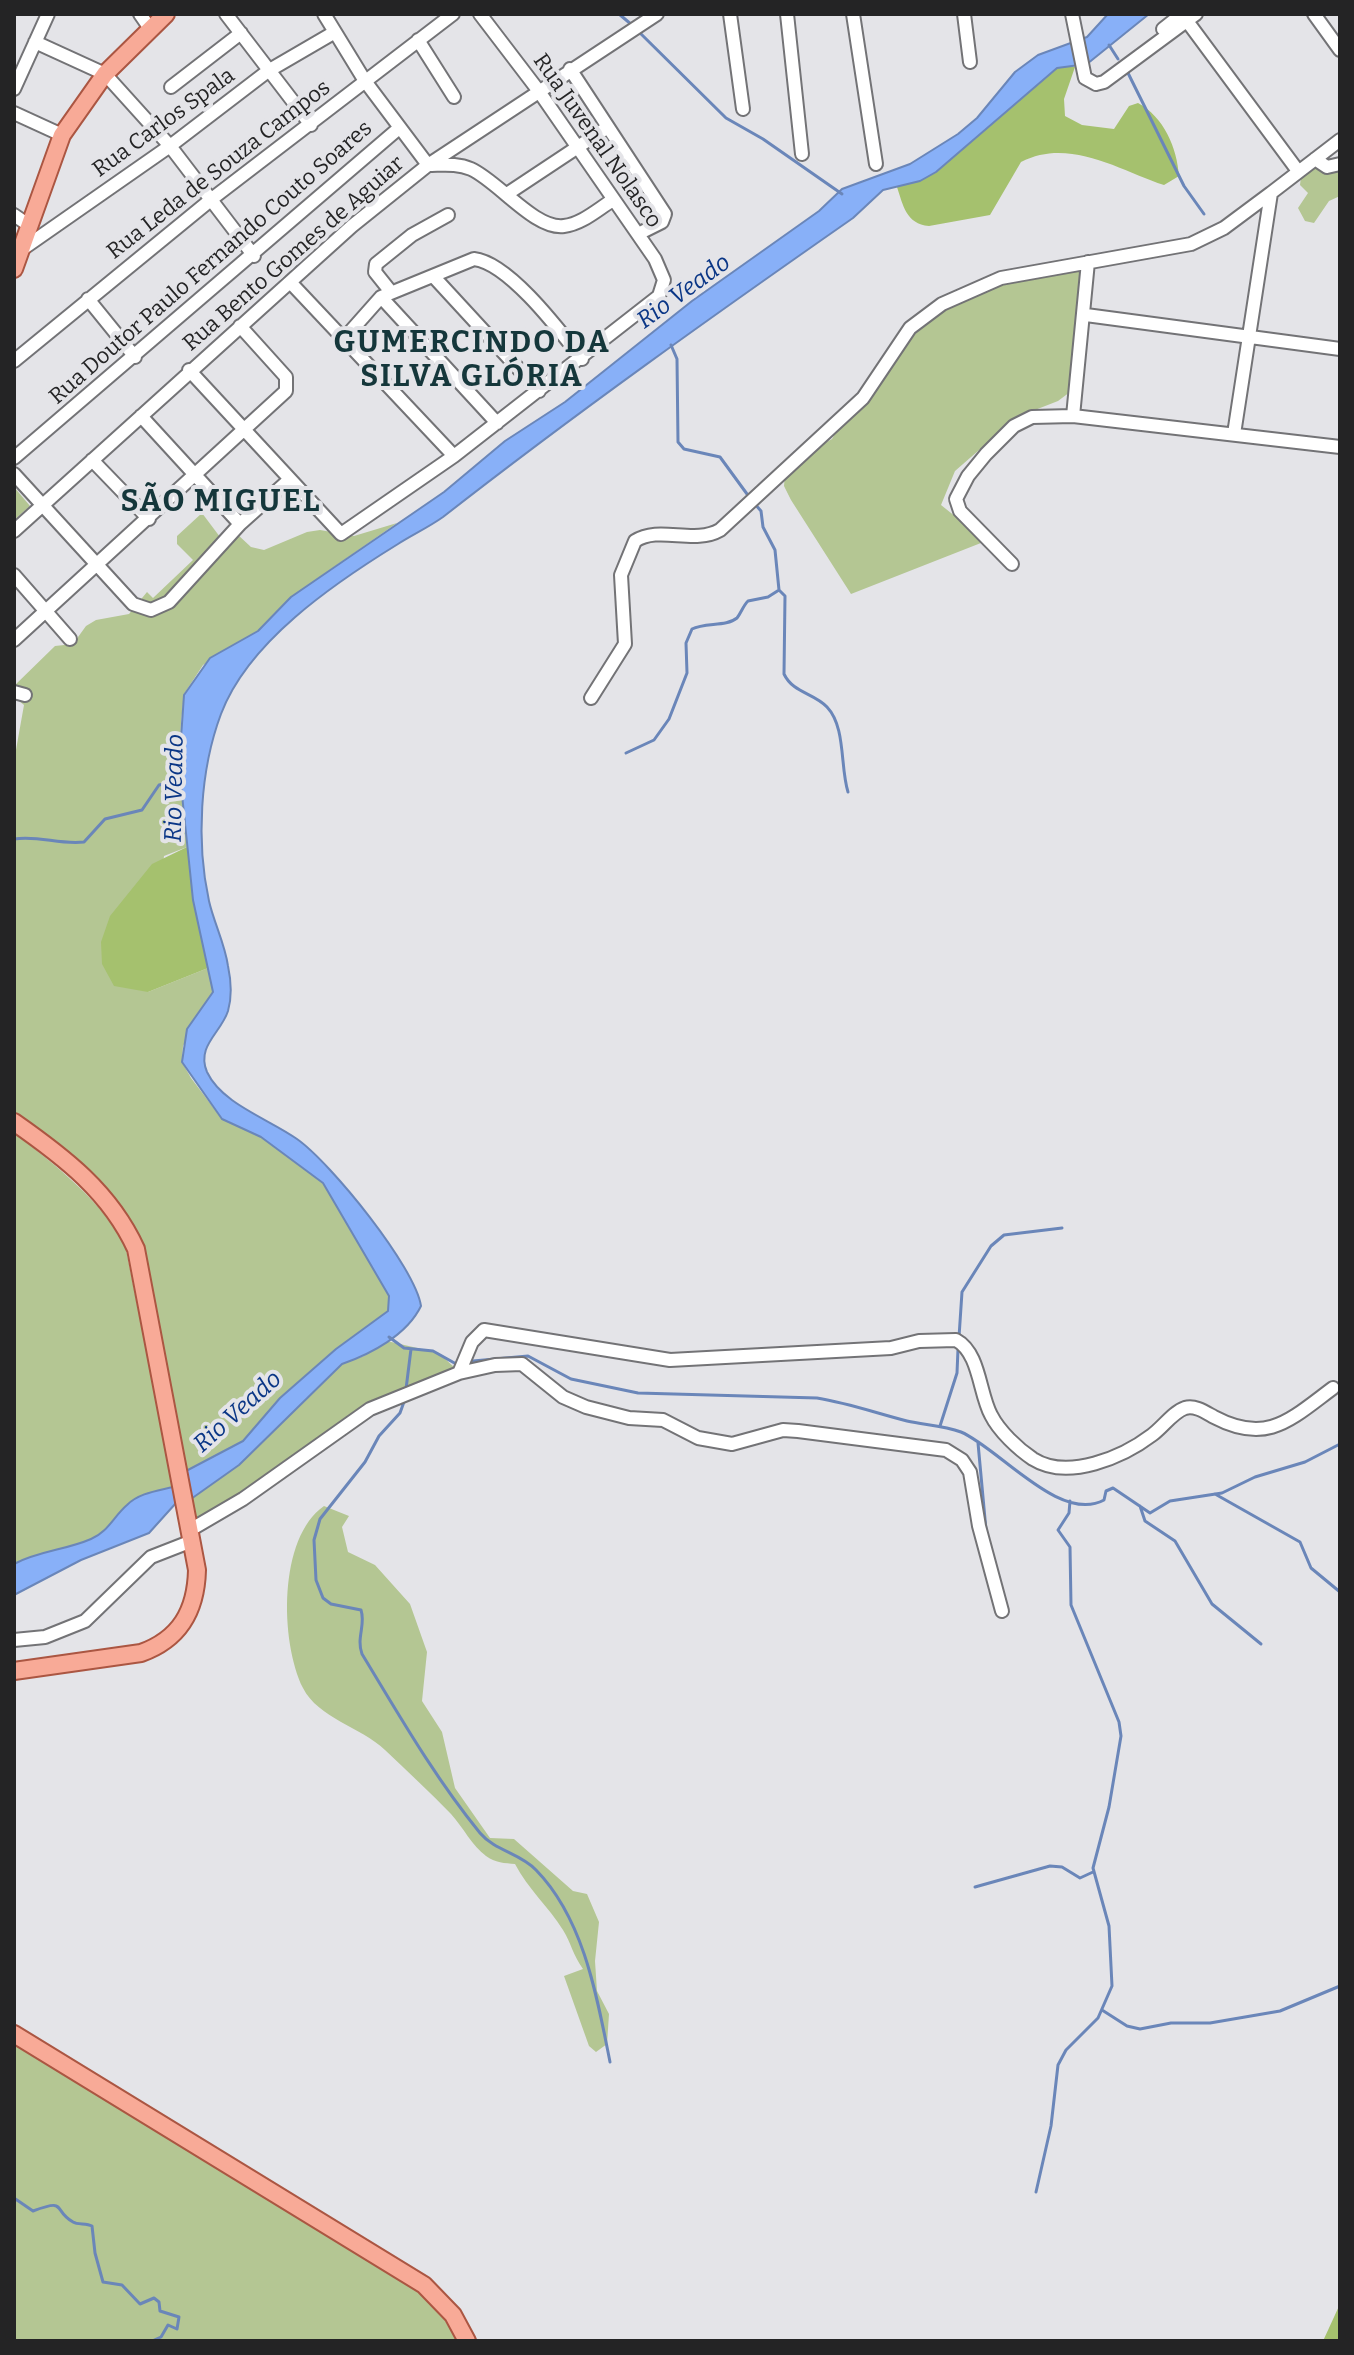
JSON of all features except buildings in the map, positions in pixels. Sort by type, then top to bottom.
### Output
[{"type":"main road","points":[[14,269],[62,135],[144,20],[166,14]]},
{"type":"main road","points":[[14,1122],[78,1171],[123,1221],[136,1249],[148,1297],[197,1570],[194,1604],[174,1637],[141,1653],[14,1671]]},
{"type":"main road","points":[[14,2034],[424,2285],[453,2315],[467,2341]]},
{"type":"street","points":[[14,89],[48,14]]},
{"type":"street","points":[[226,14],[311,125]]},
{"type":"street","points":[[324,14],[398,129],[428,165],[456,165],[470,169],[540,220],[560,227],[580,221],[613,200]]},
{"type":"street","name":"Rua Leda de Souza Campos","points":[[14,361],[213,198],[453,14]]},
{"type":"street","name":"Rua Juvenal Nolasco","points":[[480,14],[538,90],[638,234],[664,280],[659,296],[582,359]]},
{"type":"street","name":"Rua Bento Gomes de Aguiar","points":[[14,531],[352,226],[428,165],[657,14]]},
{"type":"street","points":[[730,14],[743,109]]},
{"type":"street","points":[[787,14],[802,154]]},
{"type":"street","points":[[853,14],[876,164]]},
{"type":"street","points":[[964,14],[970,62]]},
{"type":"street","points":[[1314,14],[1336,35],[1340,50]]},
{"type":"street","points":[[1073,17],[1083,70],[1087,81],[1096,84],[1104,82],[1189,16],[1298,171]]},
{"type":"street","name":"Rua Carlos Spala","points":[[21,250],[170,146],[268,71],[335,32]]},
{"type":"street","points":[[171,87],[241,33]]},
{"type":"street","points":[[418,40],[454,97]]},
{"type":"street","points":[[35,42],[105,74],[213,198],[254,256]]},
{"type":"street","points":[[570,69],[665,214],[662,222],[638,234]]},
{"type":"street","points":[[14,113],[62,135]]},
{"type":"street","points":[[507,194],[608,127]]},
{"type":"street","name":"Rua Doutor Paulo Fernando Couto Soares","points":[[14,458],[254,256],[398,129]]},
{"type":"street","points":[[591,698],[625,644],[621,575],[635,541],[649,536],[704,536],[720,530],[863,398],[910,328],[933,309],[966,291],[1001,278],[1191,244],[1210,237],[1340,140]]},
{"type":"street","points":[[1315,159],[1327,167],[1340,164]]},
{"type":"street","points":[[1234,434],[1271,193]]},
{"type":"street","points":[[14,215],[30,226]]},
{"type":"street","points":[[448,215],[412,235],[376,264],[375,272],[386,294],[497,423]]},
{"type":"street","points":[[189,370],[288,481],[341,534],[454,456],[582,359],[550,319],[491,264],[474,259],[386,294],[342,341]]},
{"type":"street","points":[[1073,416],[1086,315],[1088,262]]},
{"type":"street","points":[[434,277],[539,391]]},
{"type":"street","points":[[290,282],[342,341],[454,456]]},
{"type":"street","points":[[88,299],[135,357]]},
{"type":"street","points":[[1086,315],[1340,349]]},
{"type":"street","points":[[14,640],[282,396],[287,385],[286,377],[240,326]]},
{"type":"street","points":[[141,416],[240,524]]},
{"type":"street","points":[[1012,564],[960,511],[958,492],[986,454],[1014,426],[1032,417],[1073,416],[1340,447]]},
{"type":"street","points":[[92,460],[149,519]]},
{"type":"street","points":[[14,474],[133,604],[151,610],[169,602],[240,524],[288,481]]},
{"type":"street","points":[[14,575],[70,639]]},
{"type":"street","points":[[459,1373],[478,1333],[494,1329],[670,1360],[891,1348],[947,1338],[956,1340],[967,1349],[983,1399],[999,1427],[1033,1459],[1060,1468],[1087,1465],[1129,1449],[1149,1438],[1184,1408],[1195,1408],[1239,1428],[1266,1430],[1287,1422],[1333,1388]]},
{"type":"street","points":[[14,1640],[67,1631],[100,1608],[151,1557],[191,1535],[370,1409],[459,1373],[495,1365],[522,1364],[563,1397],[586,1407],[629,1418],[663,1420],[688,1434],[715,1442],[732,1444],[783,1430],[946,1450],[962,1460],[970,1472],[979,1526],[1002,1611]]},
{"type":"green space","points":[[1075,67],[1064,99],[1065,116],[1082,125],[1114,129],[1129,106],[1138,103],[1155,116],[1168,134],[1179,176],[1164,185],[1094,158],[1057,153],[1039,155],[1021,162],[990,215],[929,226],[910,218],[897,187],[936,172],[1057,68]]},
{"type":"green space","points":[[1313,167],[1330,172],[1340,168],[1340,196],[1329,201],[1314,223],[1305,221],[1298,208],[1308,193],[1300,185],[1301,177]]},
{"type":"green space","points":[[1092,256],[1085,270],[1074,389],[1058,401],[1017,417],[955,471],[941,505],[986,541],[851,594],[791,500],[784,486],[785,474],[801,456],[832,439],[846,415],[930,312],[1053,263]]},
{"type":"green space","points":[[14,487],[30,506],[14,520]]},
{"type":"green space","points":[[202,513],[226,545],[237,534],[251,547],[264,550],[307,532],[320,530],[354,536],[397,523],[291,597],[258,631],[203,665],[184,694],[179,766],[187,847],[164,856],[148,992],[208,968],[213,992],[183,1046],[182,1062],[222,1119],[261,1137],[323,1183],[389,1295],[388,1311],[336,1349],[280,1398],[243,1441],[186,1471],[143,1252],[47,1140],[14,1112],[14,761],[24,705],[14,697],[14,686],[55,646],[73,644],[86,626],[96,620],[129,614],[147,592],[153,598],[193,560],[177,544],[177,536]]},
{"type":"green space","points":[[187,847],[208,968],[148,992],[114,986],[102,964],[101,942],[110,916],[152,864]]},
{"type":"green space","points":[[14,1132],[91,1199],[126,1249],[173,1487],[148,1493],[132,1501],[91,1539],[14,1564]]},
{"type":"green space","points":[[387,1341],[439,1353],[457,1370],[418,1397],[365,1414],[294,1456],[244,1489],[196,1532],[191,1499],[239,1465],[342,1364],[364,1356]]},
{"type":"green space","points":[[324,1506],[349,1516],[342,1527],[348,1552],[375,1565],[410,1604],[427,1652],[422,1701],[442,1732],[455,1788],[490,1838],[514,1839],[573,1891],[587,1894],[599,1922],[595,1961],[597,1991],[609,2014],[607,2044],[596,2052],[589,2046],[564,1976],[583,1969],[563,1930],[515,1864],[496,1861],[481,1852],[451,1814],[385,1750],[329,1715],[303,1688],[295,1668],[287,1618],[291,1565],[298,1541],[309,1521]]},
{"type":"green space","points":[[14,2045],[422,2292],[440,2312],[457,2341],[14,2341]]},
{"type":"green space","points":[[1340,2304],[1340,2341],[1323,2341]]},
{"type":"water","name":"Rio Veado","points":[[1108,14],[1149,14],[1087,64],[1057,68],[936,172],[920,181],[883,190],[853,218],[646,365],[443,517],[321,596],[272,639],[234,688],[214,736],[202,806],[205,878],[211,909],[227,958],[231,988],[228,1011],[207,1047],[204,1063],[223,1093],[297,1139],[350,1192],[404,1267],[421,1306],[397,1334],[365,1355],[342,1364],[239,1465],[191,1499],[186,1471],[243,1441],[280,1398],[336,1349],[388,1311],[389,1296],[323,1183],[261,1137],[222,1119],[182,1062],[187,1029],[213,992],[193,900],[179,766],[184,695],[210,658],[258,631],[291,597],[444,492],[505,441],[565,402],[692,301],[819,211],[842,189],[910,164],[958,134],[977,118],[1015,72],[1038,55],[1087,37]]},
{"type":"water","points":[[173,1487],[176,1503],[149,1533],[81,1560],[14,1595],[14,1564],[91,1539],[132,1501],[148,1493]]},
{"type":"waterway","points":[[619,14],[632,25]]},
{"type":"waterway","points":[[637,30],[726,118],[763,139],[842,194]]},
{"type":"waterway","points":[[1109,45],[1118,59]]},
{"type":"waterway","points":[[1127,71],[1184,186],[1204,214]]},
{"type":"waterway","points":[[671,345],[677,359],[678,442],[684,449],[720,457],[747,494]]},
{"type":"waterway","points":[[754,503],[761,511],[763,527],[775,550],[779,590],[785,596],[784,674],[793,685],[822,702],[833,715],[840,736],[848,792]]},
{"type":"waterway","points":[[626,753],[654,740],[669,719],[687,673],[686,643],[692,629],[732,621],[748,601],[768,597],[779,590]]},
{"type":"waterway","points":[[14,839],[84,842],[105,819],[142,810],[159,785],[184,780]]},
{"type":"waterway","points":[[959,1337],[962,1292],[991,1246],[1004,1235],[1062,1228]]},
{"type":"waterway","points":[[389,1337],[404,1348],[433,1351],[458,1365]]},
{"type":"waterway","points":[[406,1389],[411,1349]]},
{"type":"waterway","points":[[940,1426],[957,1373],[958,1349]]},
{"type":"waterway","points":[[473,1361],[528,1356],[571,1379],[638,1393],[817,1398],[840,1403],[961,1432],[1030,1481],[1068,1502],[1087,1505],[1104,1500],[1106,1491],[1113,1488],[1150,1513],[1170,1501],[1222,1493],[1255,1477],[1305,1462],[1340,1444]]},
{"type":"waterway","points":[[405,1399],[400,1413],[379,1436],[365,1462],[320,1519],[314,1540],[316,1580],[323,1598],[331,1604],[361,1610],[362,1654],[418,1746],[464,1812],[486,1839],[530,1864],[566,1912],[594,1986],[610,2062]]},
{"type":"waterway","points":[[978,1443],[986,1530]]},
{"type":"waterway","points":[[1215,1494],[1300,1542],[1311,1568],[1340,1592]]},
{"type":"waterway","points":[[1036,2192],[1051,2126],[1058,2065],[1066,2050],[1098,2018],[1112,1986],[1109,1926],[1093,1868],[1109,1807],[1121,1736],[1119,1722],[1071,1605],[1070,1547],[1058,1530],[1069,1513],[1070,1501]]},
{"type":"waterway","points":[[1140,1506],[1145,1521],[1175,1541],[1212,1604],[1261,1644]]},
{"type":"waterway","points":[[975,1887],[1050,1866],[1062,1867],[1080,1878],[1093,1872]]},
{"type":"waterway","points":[[1102,2010],[1127,2026],[1140,2029],[1171,2023],[1210,2023],[1280,2011],[1340,1986]]},
{"type":"waterway","points":[[14,2198],[33,2211],[56,2206],[73,2222],[92,2226],[103,2282],[122,2285],[140,2304],[154,2298],[159,2302],[160,2311],[179,2317],[177,2329],[168,2325],[161,2337],[152,2341]]},
{"type":"district","name":"GUMERCINDO DA SILVA GLÓRIA","points":[[472,361]]},
{"type":"district","name":"SÃO MIGUEL","points":[[221,503]]}]
